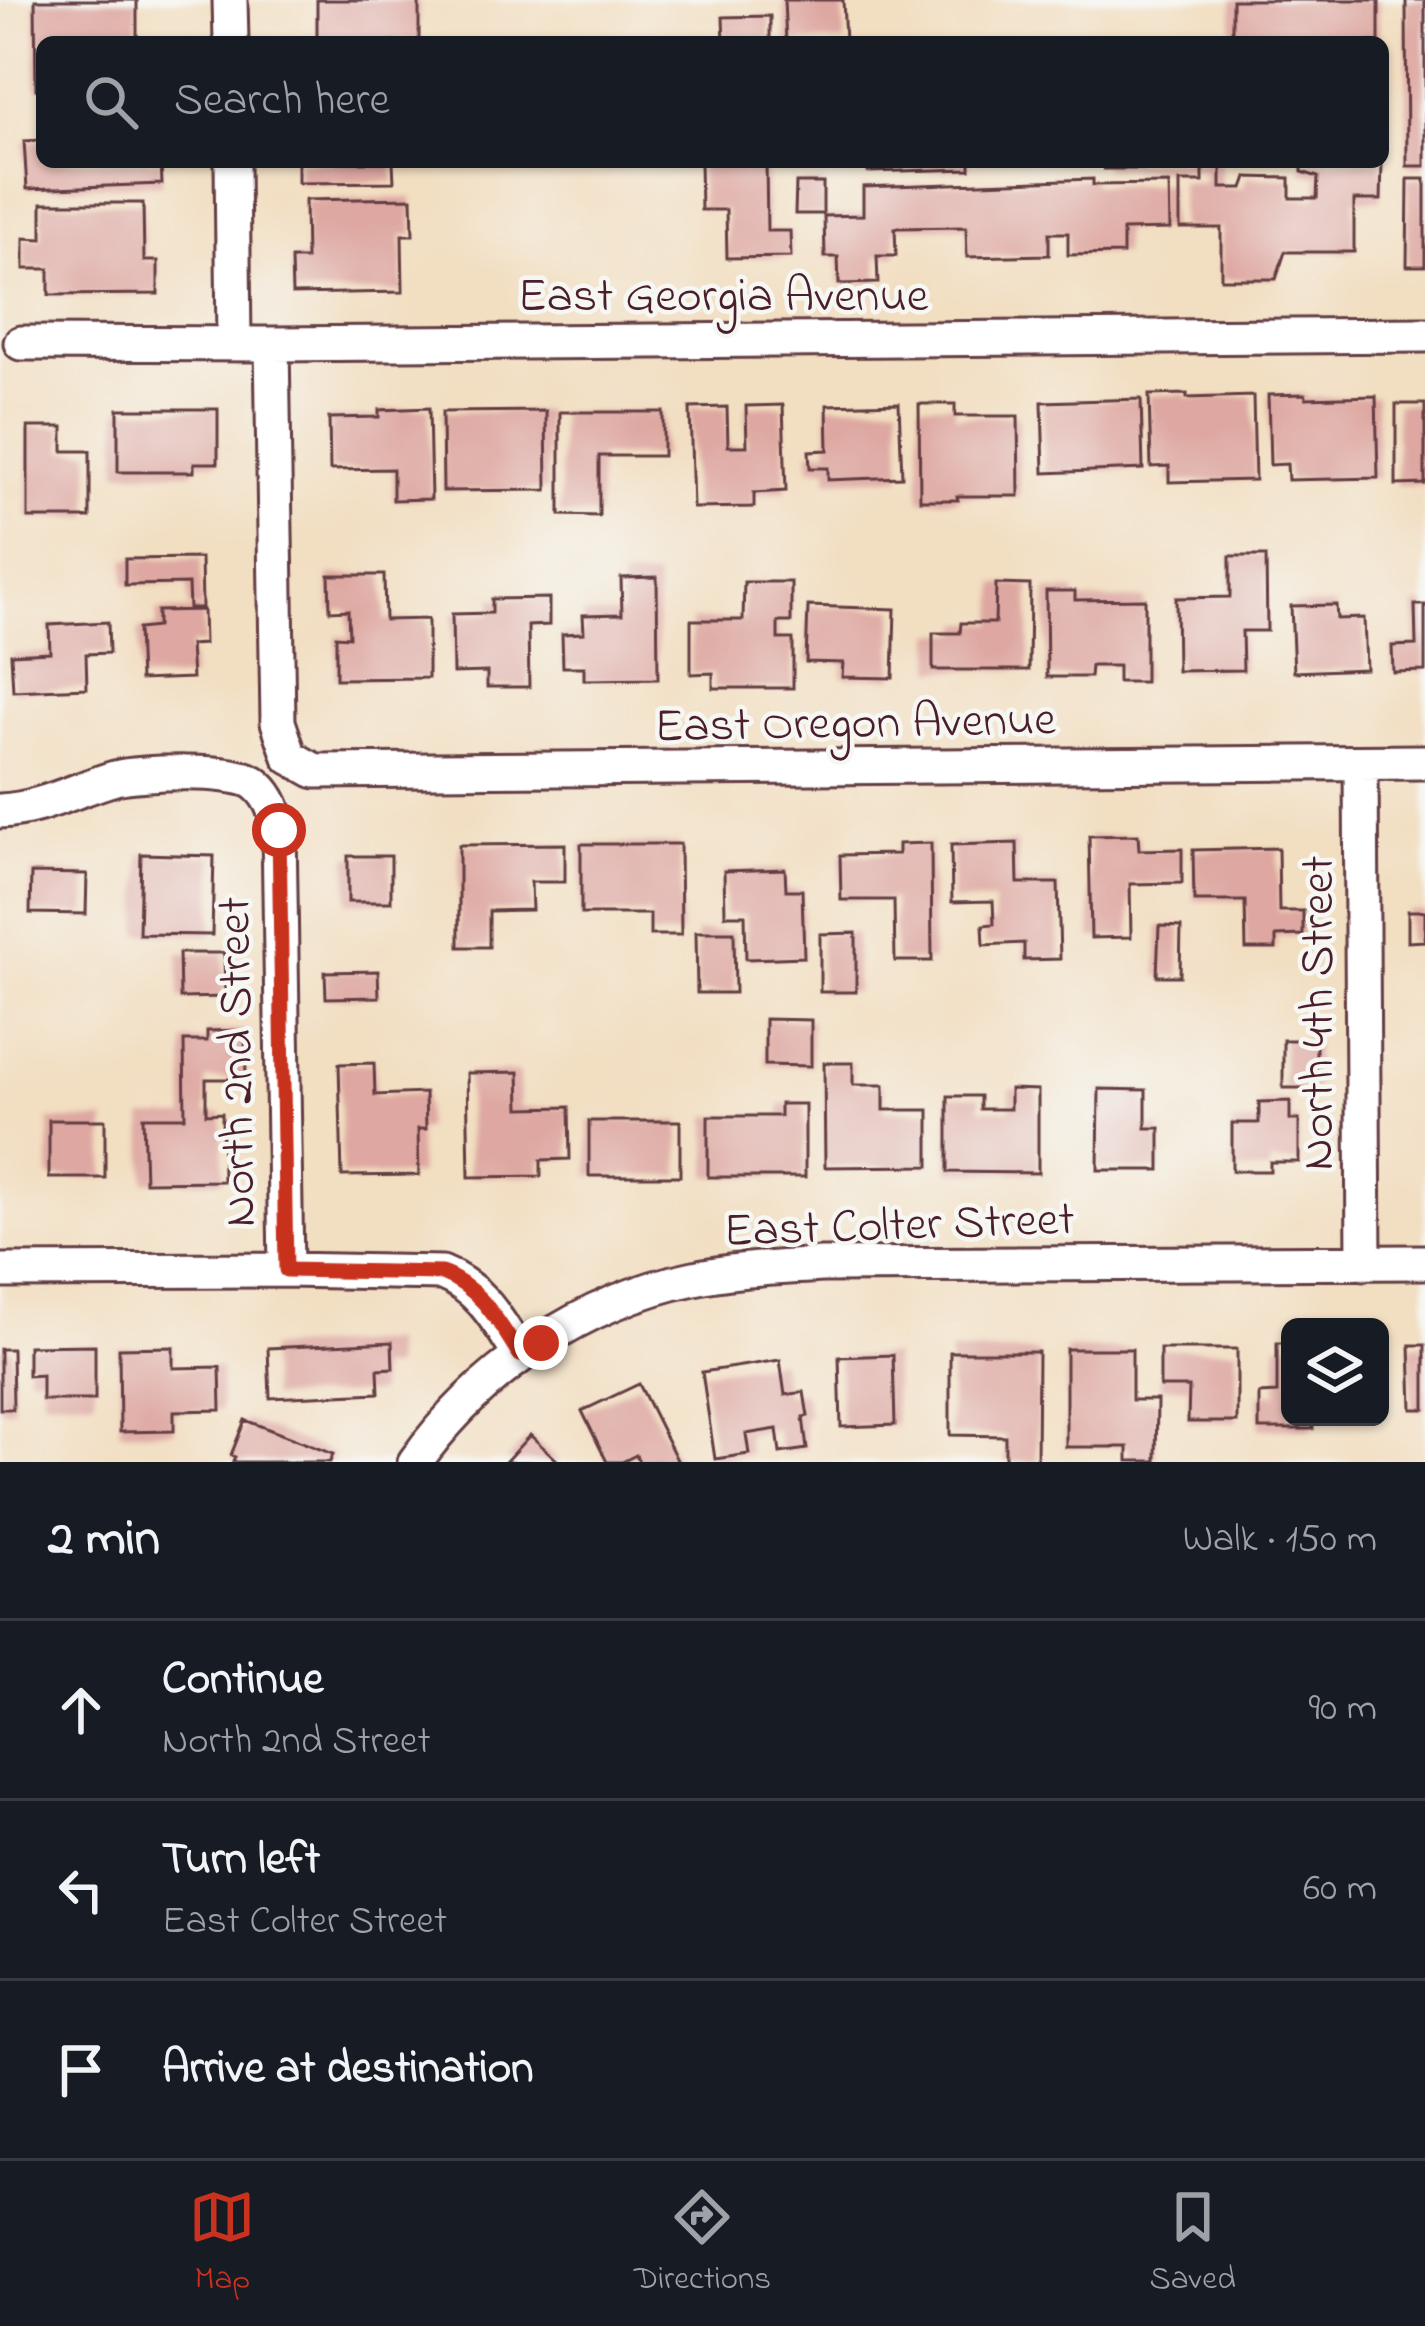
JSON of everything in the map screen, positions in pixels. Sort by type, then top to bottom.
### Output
[{"type":"street","points":[[230,0],[231,36]]},
{"type":"street","points":[[232,168],[234,344]]},
{"type":"street","name":"East Georgia Avenue","points":[[21,343],[1425,335]]},
{"type":"street","name":"East Oregon Avenue","points":[[272,344],[277,704],[290,757],[315,771],[1425,761]]},
{"type":"street","name":"North 4th Street","points":[[1361,763],[1364,1263]]},
{"type":"street","name":"North 2nd Street","points":[[0,811],[46,803],[122,776],[217,774],[250,780],[269,800],[279,830],[286,1270]]},
{"type":"street","name":"East Colter Street","points":[[520,1355],[596,1311],[647,1290],[750,1269],[1425,1262]]},
{"type":"street","points":[[0,1271],[442,1273],[460,1280],[479,1294],[520,1355],[470,1397],[416,1462]]},
{"type":"building","points":[[35,0],[137,0],[137,36],[36,36],[36,89]]},
{"type":"building","points":[[317,0],[419,0],[419,36],[317,36]]},
{"type":"building","points":[[784,0],[843,0],[845,36],[786,36]]},
{"type":"building","points":[[1232,0],[1379,0],[1379,36],[1232,36]]},
{"type":"building","points":[[1406,0],[1425,0],[1425,166],[1407,166]]},
{"type":"building","points":[[770,16],[770,36],[724,36],[723,17]]},
{"type":"building","points":[[36,140],[36,168],[161,168],[162,184],[27,189],[24,141]]},
{"type":"building","points":[[298,168],[393,168],[394,182],[298,183]]},
{"type":"building","points":[[700,168],[766,168],[767,231],[790,231],[791,257],[727,258],[726,210],[701,210]]},
{"type":"building","points":[[868,168],[970,168],[970,169],[868,172]]},
{"type":"building","points":[[1221,168],[1221,188],[1243,188],[1247,177],[1290,178],[1290,198],[1317,198],[1318,177],[1302,168],[1382,168],[1381,200],[1354,200],[1354,252],[1285,252],[1276,279],[1221,279],[1221,228],[1180,228],[1180,182],[1203,182],[1203,169],[1104,169]]},
{"type":"building","points":[[1093,179],[1093,185],[1169,184],[1170,229],[1123,230],[1123,254],[1068,255],[1068,233],[1049,233],[1049,255],[967,257],[966,227],[895,228],[896,256],[877,256],[878,283],[839,284],[838,257],[825,257],[824,216],[863,215],[863,187]]},
{"type":"building","points":[[1408,179],[1425,179],[1425,266],[1407,266]]},
{"type":"building","points":[[796,183],[823,183],[823,214],[795,214]]},
{"type":"building","points":[[412,198],[413,235],[402,235],[403,292],[292,294],[291,259],[306,259],[305,200]]},
{"type":"building","points":[[42,203],[143,203],[144,261],[158,261],[158,294],[49,295],[49,269],[24,269],[24,238],[42,239]]},
{"type":"building","points":[[1187,394],[1187,398],[1253,396],[1255,480],[1169,482],[1169,466],[1151,467],[1149,395]]},
{"type":"building","points":[[1305,394],[1306,398],[1376,396],[1378,478],[1288,480],[1287,464],[1270,465],[1268,395]]},
{"type":"building","points":[[1141,399],[1143,469],[1044,473],[1042,402]]},
{"type":"building","points":[[899,403],[902,477],[828,480],[828,468],[810,468],[809,451],[828,450],[827,405]]},
{"type":"building","points":[[919,404],[955,404],[955,416],[1018,416],[1019,496],[920,500]]},
{"type":"building","points":[[1396,404],[1425,404],[1425,484],[1396,485]]},
{"type":"building","points":[[783,405],[786,491],[754,493],[754,507],[693,508],[690,408],[727,407],[728,446],[747,446],[746,406]]},
{"type":"building","points":[[429,408],[431,499],[393,500],[393,469],[330,470],[329,418],[379,417],[379,410]]},
{"type":"building","points":[[118,409],[218,409],[218,463],[194,463],[194,472],[118,472]]},
{"type":"building","points":[[546,411],[547,490],[443,491],[442,412]]},
{"type":"building","points":[[560,412],[663,412],[663,456],[599,456],[599,516],[560,515]]},
{"type":"building","points":[[28,427],[63,427],[63,451],[90,451],[90,518],[28,518]]},
{"type":"building","points":[[1230,556],[1266,556],[1267,631],[1242,631],[1243,670],[1177,671],[1176,598],[1230,597]]},
{"type":"building","points":[[201,558],[202,608],[189,608],[188,584],[125,585],[125,559]]},
{"type":"building","points":[[329,575],[384,575],[385,620],[428,619],[428,678],[336,679],[336,636],[349,637],[348,610],[330,611]]},
{"type":"building","points":[[657,577],[658,679],[584,680],[584,667],[563,667],[562,634],[584,633],[583,615],[622,614],[621,578]]},
{"type":"building","points":[[744,582],[791,582],[791,622],[778,622],[778,639],[793,639],[793,688],[713,688],[713,673],[691,674],[691,620],[743,620]]},
{"type":"building","points":[[996,584],[1030,585],[1029,670],[933,670],[933,633],[960,633],[961,623],[995,623]]},
{"type":"building","points":[[1046,591],[1075,591],[1075,600],[1145,599],[1145,682],[1118,682],[1118,666],[1091,666],[1090,677],[1047,677]]},
{"type":"building","points":[[549,598],[549,625],[528,626],[529,687],[487,687],[487,672],[453,673],[452,614],[492,613],[492,599]]},
{"type":"building","points":[[1336,605],[1337,619],[1364,618],[1366,669],[1294,672],[1291,606]]},
{"type":"building","points":[[1415,605],[1425,605],[1425,671],[1393,672],[1392,646],[1416,645]]},
{"type":"building","points":[[808,606],[895,609],[893,678],[842,677],[843,663],[806,662]]},
{"type":"building","points":[[203,610],[204,644],[190,645],[192,678],[140,680],[138,629],[157,627],[157,611]]},
{"type":"building","points":[[108,622],[109,653],[86,654],[87,688],[13,691],[11,654],[50,652],[49,625]]},
{"type":"building","points":[[1138,835],[1139,850],[1182,849],[1182,883],[1130,884],[1131,937],[1091,938],[1089,836]]},
{"type":"building","points":[[931,843],[932,961],[895,961],[894,900],[841,900],[840,855],[898,854],[898,844]]},
{"type":"building","points":[[1017,843],[1018,883],[1058,883],[1060,959],[1024,960],[1024,943],[984,945],[983,925],[994,924],[993,901],[952,902],[951,845]]},
{"type":"building","points":[[565,844],[565,882],[531,882],[532,910],[489,911],[489,947],[459,947],[459,845]]},
{"type":"building","points":[[581,844],[680,844],[681,935],[650,935],[650,914],[581,914]]},
{"type":"building","points":[[1278,848],[1279,911],[1303,911],[1303,935],[1276,936],[1276,949],[1246,949],[1245,901],[1194,901],[1193,850]]},
{"type":"building","points":[[141,854],[214,856],[212,935],[139,934]]},
{"type":"building","points":[[348,856],[391,856],[391,902],[348,902]]},
{"type":"building","points":[[785,869],[786,890],[802,890],[804,957],[746,959],[745,915],[725,915],[724,871]]},
{"type":"building","points":[[31,873],[87,874],[86,914],[30,913]]},
{"type":"building","points":[[1408,911],[1425,911],[1425,941],[1408,942]]},
{"type":"building","points":[[1159,926],[1181,927],[1180,976],[1157,976]]},
{"type":"building","points":[[696,932],[734,932],[735,993],[697,993]]},
{"type":"building","points":[[856,933],[856,992],[820,992],[820,934]]},
{"type":"building","points":[[179,953],[224,953],[225,997],[180,998]]},
{"type":"building","points":[[378,971],[379,997],[326,998],[325,972]]},
{"type":"building","points":[[765,1019],[811,1020],[811,1066],[765,1065]]},
{"type":"building","points":[[245,1030],[246,1079],[206,1079],[206,1114],[222,1113],[223,1181],[145,1182],[143,1117],[185,1117],[184,1041],[207,1041],[207,1031]]},
{"type":"building","points":[[1283,1040],[1316,1040],[1316,1088],[1283,1088]]},
{"type":"building","points":[[374,1063],[375,1095],[425,1093],[426,1129],[418,1129],[419,1175],[342,1176],[339,1064]]},
{"type":"building","points":[[824,1063],[853,1063],[853,1085],[884,1085],[884,1110],[929,1110],[929,1166],[825,1167]]},
{"type":"building","points":[[519,1072],[520,1108],[569,1107],[570,1159],[541,1160],[541,1176],[469,1177],[467,1073]]},
{"type":"building","points":[[1010,1089],[1038,1090],[1038,1173],[948,1172],[948,1096],[980,1096],[980,1109],[1010,1109]]},
{"type":"building","points":[[1099,1089],[1146,1090],[1146,1128],[1160,1128],[1160,1170],[1098,1170]]},
{"type":"building","points":[[1290,1101],[1290,1120],[1299,1120],[1299,1162],[1270,1162],[1270,1171],[1232,1171],[1232,1123],[1259,1123],[1259,1102]]},
{"type":"building","points":[[780,1104],[805,1104],[805,1177],[708,1177],[708,1116],[780,1116]]},
{"type":"building","points":[[49,1120],[105,1120],[105,1178],[49,1178]]},
{"type":"building","points":[[589,1121],[680,1121],[680,1176],[589,1176]]},
{"type":"building","points":[[392,1342],[393,1368],[378,1369],[379,1393],[270,1398],[268,1348]]},
{"type":"building","points":[[1277,1343],[1281,1343],[1281,1426],[1313,1429],[1259,1429],[1259,1394],[1277,1393]]},
{"type":"building","points":[[95,1345],[95,1400],[42,1400],[42,1375],[28,1376],[28,1346]]},
{"type":"building","points":[[1410,1345],[1425,1345],[1425,1409],[1412,1409]]},
{"type":"building","points":[[173,1347],[173,1368],[220,1367],[221,1410],[174,1411],[174,1431],[120,1432],[119,1348]]},
{"type":"building","points":[[0,1349],[12,1349],[13,1409],[0,1409]]},
{"type":"building","points":[[1066,1349],[1132,1349],[1132,1400],[1157,1400],[1156,1461],[1128,1461],[1128,1447],[1066,1447]]},
{"type":"building","points":[[1160,1349],[1237,1349],[1237,1422],[1188,1422],[1189,1387],[1160,1387]]},
{"type":"building","points":[[950,1352],[1038,1352],[1037,1462],[1005,1462],[1005,1436],[950,1435]]},
{"type":"building","points":[[893,1355],[895,1425],[841,1427],[839,1357]]},
{"type":"building","points":[[780,1360],[785,1395],[804,1392],[807,1449],[780,1453],[777,1429],[746,1434],[749,1454],[715,1459],[702,1372]]},
{"type":"building","points":[[639,1384],[678,1462],[639,1462],[636,1455],[607,1462],[582,1411]]},
{"type":"building","points":[[245,1420],[333,1454],[330,1462],[233,1462],[231,1455]]},
{"type":"building","points":[[530,1435],[559,1462],[505,1462]]},
{"type":"route","points":[[279,830],[286,1270],[442,1273],[479,1294],[520,1355],[541,1343]]}]
